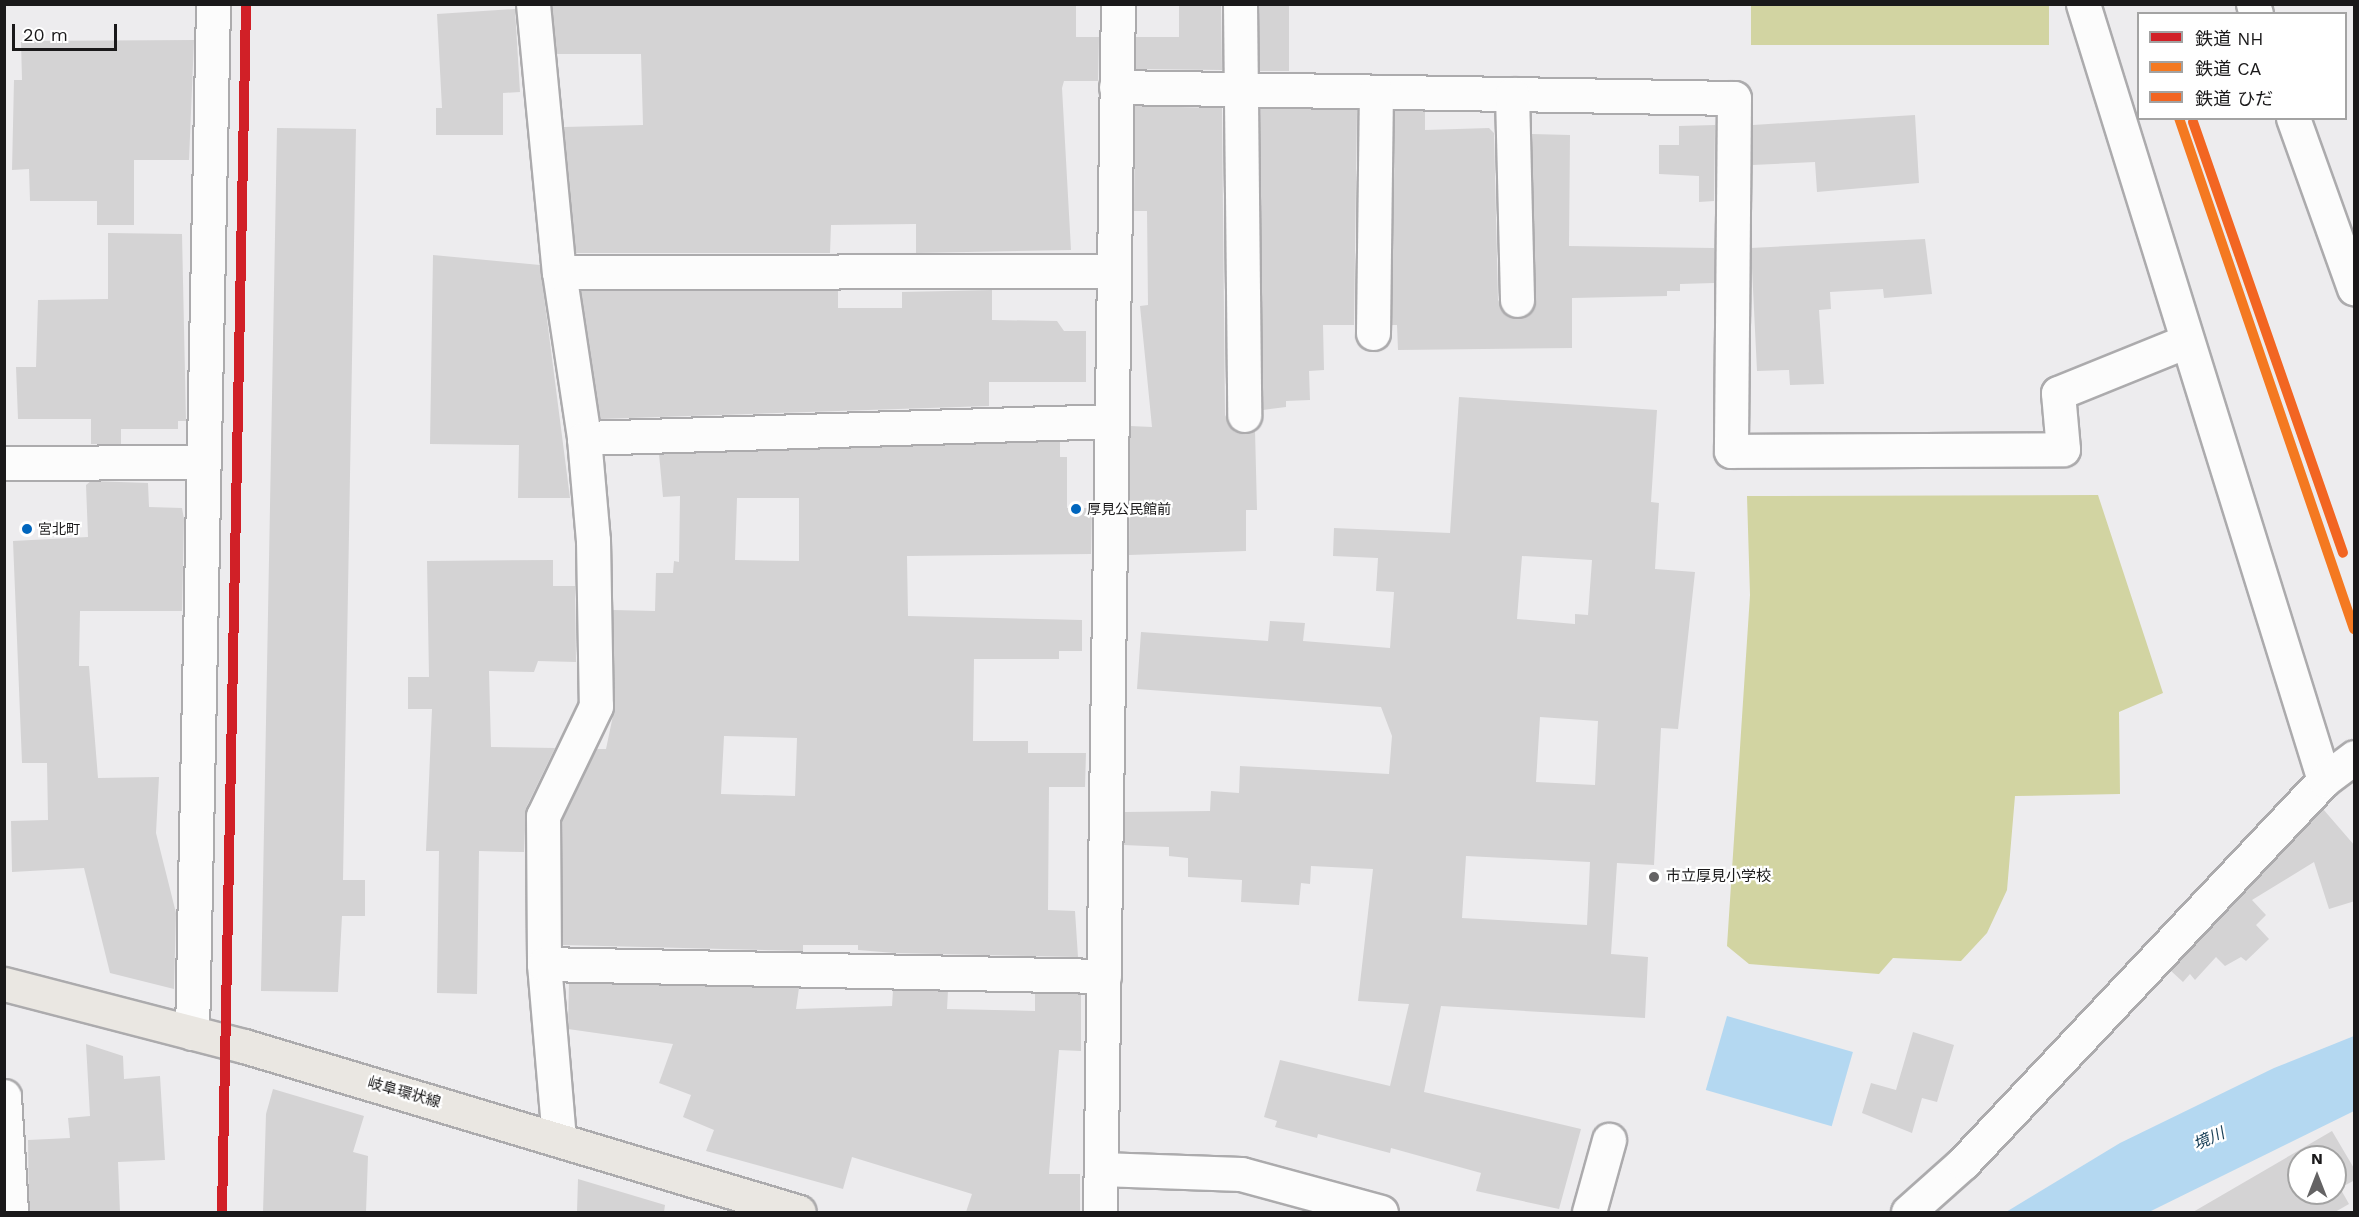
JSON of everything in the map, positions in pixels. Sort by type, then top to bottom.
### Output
[{"type":"main road","name":"岐阜環状線","points":[[4,984],[192,1033],[559,1138],[800,1212]]},
{"type":"street","points":[[192,1033],[213,4]]},
{"type":"street","points":[[533,4],[559,272],[584,438],[596,706],[543,816],[544,964],[559,1138]]},
{"type":"street","points":[[1100,1212],[1118,4]]},
{"type":"street","points":[[1240,4],[1239,89],[1244,416]]},
{"type":"street","points":[[2083,4],[2184,342],[2324,780]]},
{"type":"street","points":[[1116,87],[1734,98],[1731,451],[2063,449],[2058,393],[2184,342]]},
{"type":"street","points":[[1373,333],[1376,92]]},
{"type":"street","points":[[1512,94],[1517,300]]},
{"type":"street","points":[[2294,120],[2355,288]]},
{"type":"street","points":[[559,272],[1114,271]]},
{"type":"street","points":[[584,438],[1112,421]]},
{"type":"street","points":[[4,463],[203,462]]},
{"type":"street","points":[[1908,1212],[1962,1162],[2324,780],[2355,757]]},
{"type":"street","points":[[544,964],[1104,976]]},
{"type":"street","points":[[4,1096],[11,1212]]},
{"type":"street","points":[[1589,1212],[1609,1140]]},
{"type":"street","points":[[1101,1169],[1241,1174],[1381,1212]]},
{"type":"green space","points":[[1751,5],[2049,5],[2049,45],[1751,45]]},
{"type":"green space","points":[[2098,495],[2163,693],[2119,712],[2120,794],[2015,796],[2007,890],[1987,933],[1961,961],[1893,958],[1879,974],[1749,964],[1727,946],[1750,595],[1747,496]]},
{"type":"water","points":[[1727,1016],[1853,1052],[1832,1126],[1706,1090]]},
{"type":"water","name":"境川","points":[[2354,1036],[2354,1111],[2149,1212],[2006,1212],[2120,1143],[2274,1068]]},
{"type":"building","points":[[552,4],[1076,4],[1076,37],[1099,37],[1098,81],[1064,81],[1062,88],[1071,250],[916,253],[916,224],[831,225],[830,253],[576,253],[564,127],[643,125],[641,54],[557,54]]},
{"type":"building","points":[[1179,4],[1221,4],[1222,70],[1136,69],[1136,37],[1179,37]]},
{"type":"building","points":[[1259,4],[1289,4],[1289,71],[1259,71]]},
{"type":"building","points":[[515,9],[520,92],[503,93],[503,135],[436,135],[436,108],[442,108],[437,14]]},
{"type":"building","points":[[194,40],[189,160],[134,160],[134,225],[97,225],[97,201],[30,201],[29,169],[12,170],[14,80],[22,80],[21,41]]},
{"type":"building","points":[[1135,106],[1222,108],[1225,415],[1235,432],[1255,430],[1257,510],[1246,510],[1246,551],[1129,555],[1130,426],[1152,427],[1140,306],[1148,305],[1147,211],[1134,211]]},
{"type":"building","points":[[1260,108],[1357,110],[1354,325],[1323,325],[1324,370],[1309,371],[1310,400],[1286,401],[1286,407],[1263,410]]},
{"type":"building","points":[[1395,111],[1425,111],[1425,130],[1489,128],[1494,133],[1498,300],[1509,317],[1526,316],[1536,300],[1532,134],[1570,135],[1569,246],[1714,248],[1714,283],[1680,284],[1680,291],[1667,291],[1667,296],[1572,298],[1572,348],[1398,350],[1397,325],[1392,325]]},
{"type":"building","points":[[1915,115],[1919,183],[1817,192],[1815,162],[1752,165],[1753,125]]},
{"type":"building","points":[[1715,125],[1714,201],[1699,202],[1699,176],[1659,174],[1659,145],[1679,145],[1679,126]]},
{"type":"building","points":[[277,128],[356,129],[343,880],[365,880],[365,916],[342,916],[338,992],[261,991]]},
{"type":"building","points":[[108,233],[182,234],[186,421],[178,421],[178,429],[121,429],[121,444],[91,444],[91,419],[18,419],[16,367],[36,367],[38,300],[108,299]]},
{"type":"building","points":[[1925,239],[1932,294],[1884,298],[1883,289],[1830,292],[1831,309],[1819,310],[1824,384],[1790,385],[1789,370],[1757,371],[1751,248]]},
{"type":"building","points":[[433,255],[540,265],[570,498],[518,498],[519,445],[430,444]]},
{"type":"building","points":[[838,290],[838,308],[902,308],[902,292],[992,290],[992,320],[1057,321],[1064,331],[1086,331],[1086,382],[989,382],[989,406],[600,419],[581,291]]},
{"type":"building","points":[[1459,397],[1657,410],[1651,502],[1659,503],[1655,569],[1695,572],[1678,729],[1661,728],[1654,865],[1617,863],[1611,954],[1648,957],[1645,1018],[1441,1006],[1424,1092],[1581,1129],[1559,1209],[1476,1191],[1481,1173],[1391,1148],[1390,1153],[1318,1134],[1317,1138],[1275,1127],[1277,1121],[1264,1117],[1280,1060],[1390,1086],[1409,1004],[1358,1001],[1373,869],[1311,866],[1310,884],[1301,883],[1299,905],[1241,902],[1242,880],[1188,877],[1188,858],[1169,856],[1169,847],[1124,845],[1125,812],[1210,811],[1211,791],[1239,793],[1240,766],[1389,774],[1392,736],[1381,707],[1137,689],[1141,632],[1268,641],[1270,621],[1305,623],[1303,641],[1390,648],[1394,592],[1376,591],[1378,558],[1333,556],[1334,528],[1450,533]],"holes":[[[1522,556],[1592,560],[1588,615],[1575,614],[1575,624],[1517,619]],[[1540,717],[1598,721],[1595,785],[1536,782]],[[1466,856],[1590,862],[1587,925],[1462,918]]]},
{"type":"building","points":[[1060,441],[1060,457],[1067,457],[1067,508],[1092,508],[1091,554],[907,556],[908,616],[1082,620],[1082,651],[1059,651],[1059,659],[974,659],[973,741],[1028,741],[1028,753],[1086,753],[1085,787],[1049,787],[1048,910],[1075,911],[1078,957],[895,953],[858,950],[858,945],[803,945],[803,951],[563,945],[562,820],[596,749],[606,749],[615,706],[613,610],[655,611],[656,573],[673,573],[674,561],[679,562],[680,496],[663,497],[659,454]],"holes":[[[737,498],[799,498],[799,561],[735,560]],[[724,736],[797,738],[795,796],[721,794]]]},
{"type":"building","points":[[91,481],[148,483],[149,507],[182,508],[184,519],[182,611],[80,611],[79,666],[89,666],[98,778],[159,777],[156,833],[176,913],[174,989],[110,973],[84,868],[12,872],[11,821],[48,820],[47,763],[22,763],[13,541],[88,537],[86,485]]},
{"type":"building","points":[[553,560],[553,586],[575,586],[576,662],[538,661],[534,672],[489,671],[491,747],[555,748],[526,808],[524,852],[479,851],[477,994],[437,993],[439,851],[426,851],[432,709],[408,709],[408,677],[429,677],[427,561]]},
{"type":"building","points":[[2323,809],[2355,846],[2355,901],[2329,909],[2314,862],[2252,900],[2266,915],[2256,925],[2269,939],[2246,961],[2241,957],[2225,966],[2216,957],[2195,980],[2190,974],[2183,982],[2170,970]]},
{"type":"building","points":[[569,983],[799,988],[796,1009],[892,1006],[893,990],[948,991],[947,1009],[1035,1011],[1035,993],[1081,994],[1081,1051],[1059,1050],[1049,1174],[1080,1174],[1080,1212],[966,1212],[972,1194],[852,1157],[843,1189],[706,1151],[714,1130],[683,1117],[691,1095],[659,1083],[673,1044],[568,1029]]},
{"type":"building","points":[[1913,1032],[1954,1045],[1937,1102],[1922,1098],[1912,1133],[1862,1113],[1871,1083],[1896,1090]]},
{"type":"building","points":[[86,1044],[123,1056],[124,1079],[160,1076],[165,1160],[118,1162],[120,1212],[29,1212],[28,1140],[70,1138],[68,1118],[90,1116]]},
{"type":"building","points":[[273,1089],[364,1116],[353,1152],[368,1156],[366,1212],[263,1212],[266,1114]]},
{"type":"building","points":[[2332,1131],[2340,1145],[2308,1145]]},
{"type":"building","points":[[2347,1156],[2355,1170],[2355,1180],[2347,1184]]},
{"type":"building","points":[[2287,1157],[2287,1205],[2347,1205],[2347,1200],[2349,1204],[2335,1212],[2193,1212]]},
{"type":"building","points":[[578,1179],[665,1205],[664,1212],[577,1212]]},
{"type":"rail line","name":"NH","points":[[222,1212],[246,4]]},
{"type":"rail line","name":"CA","points":[[2180,120],[2354,629]]},
{"type":"rail line","name":"ひだ","points":[[2193,122],[2343,553]]},
{"type":"place","name":"厚見公民館前","points":[[1076,509]]},
{"type":"place","name":"宮北町","points":[[27,529]]},
{"type":"place","name":"市立厚見小学校","points":[[1654,877]]}]
